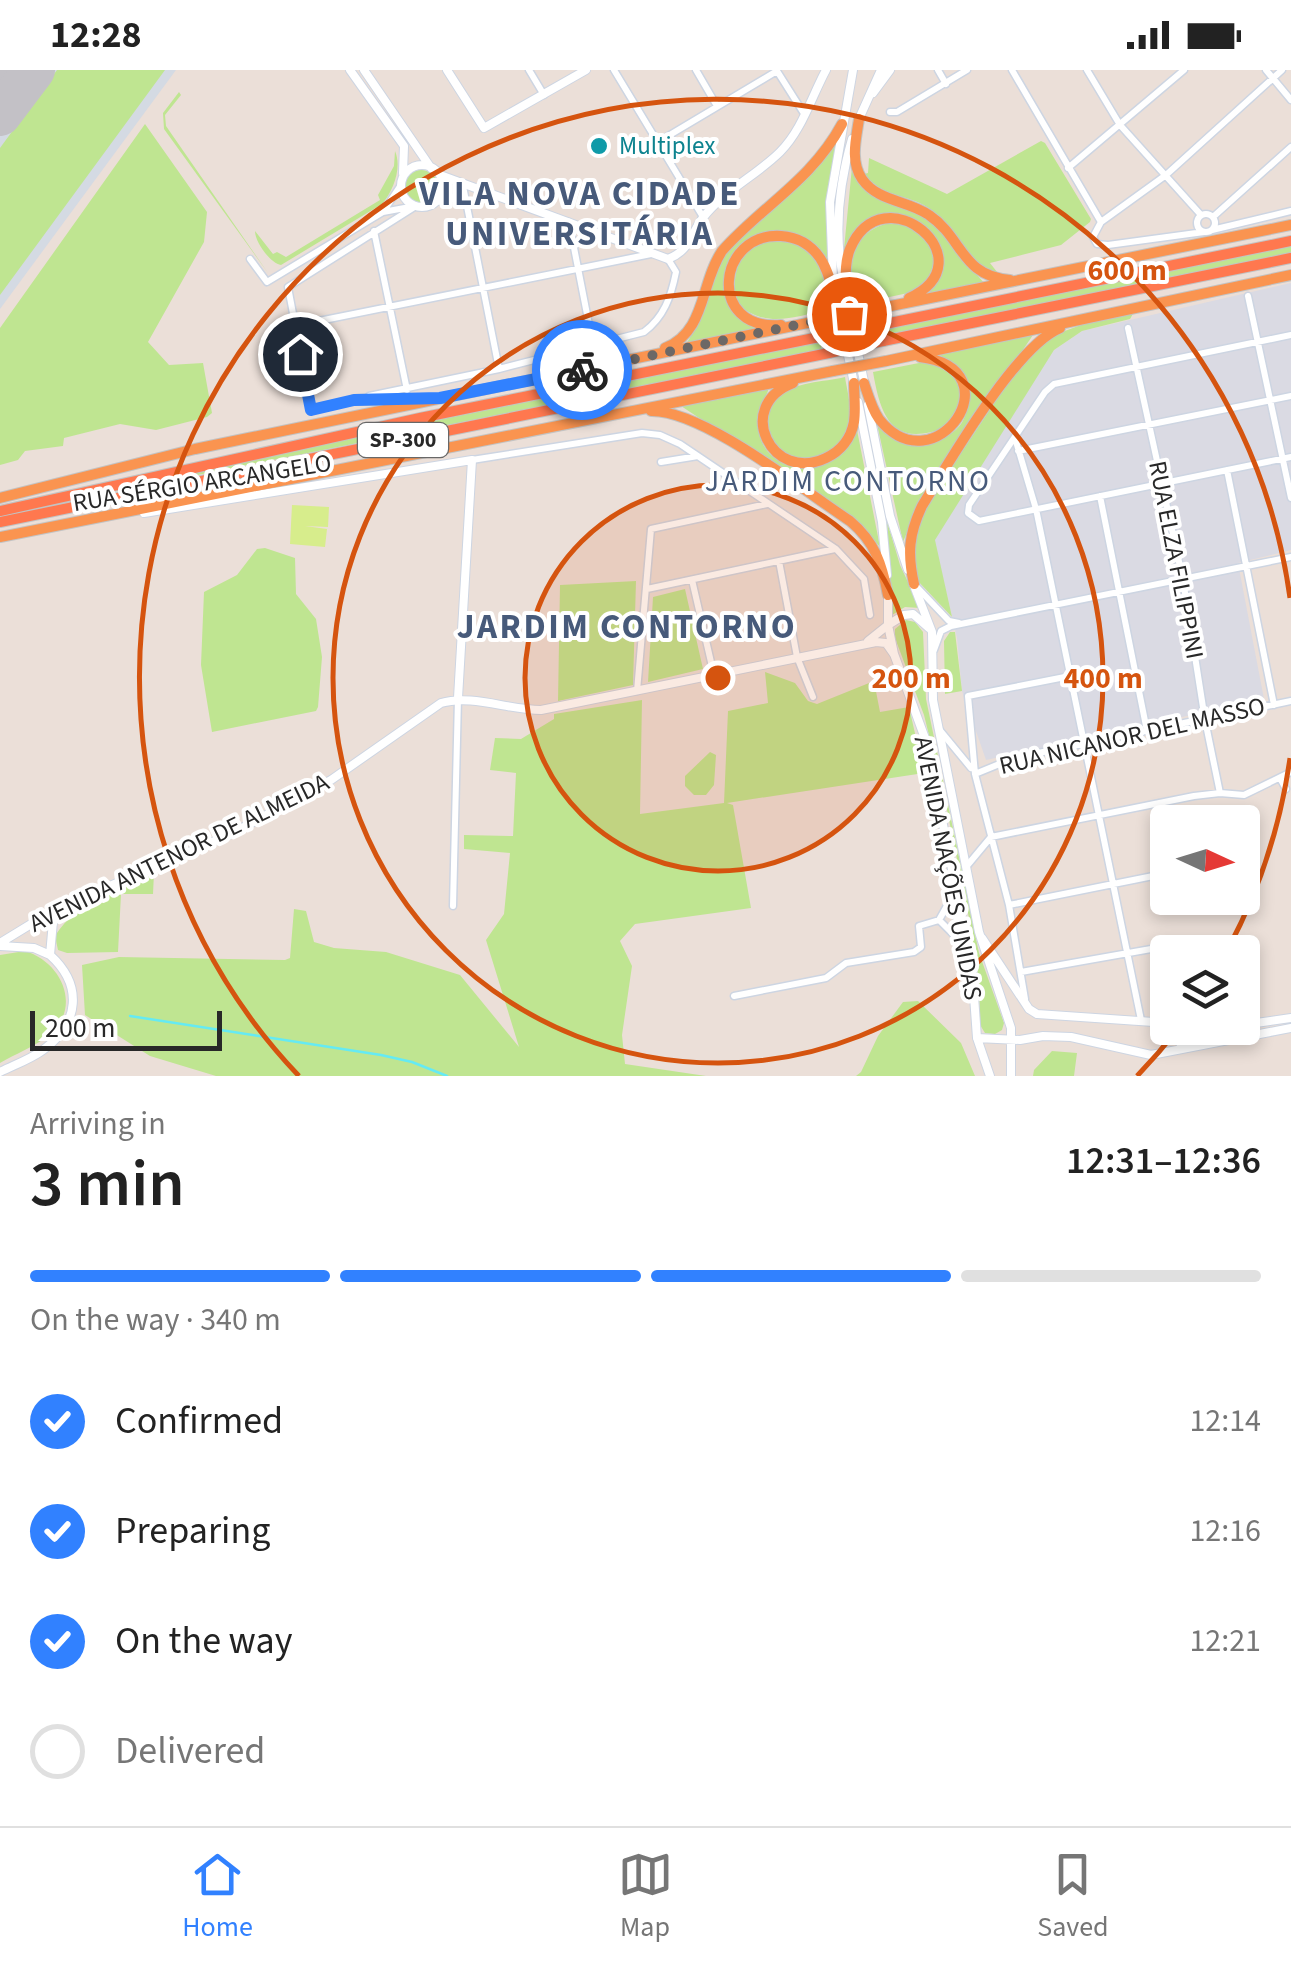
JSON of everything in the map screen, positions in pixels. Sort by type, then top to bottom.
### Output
[{"type":"highway","points":[[859,119],[855,160],[860,175],[871,188],[931,216],[979,271],[1001,279],[1026,280]]},
{"type":"highway","points":[[629,360],[685,337],[722,251],[810,171],[842,124]]},
{"type":"highway","points":[[841,299],[848,257],[859,234],[884,220],[911,221],[932,238],[938,258],[936,271],[924,290],[877,309]]},
{"type":"highway","points":[[354,400],[440,398],[1291,224]]},
{"type":"highway","points":[[807,323],[764,324],[745,318],[734,307],[728,276],[735,260],[748,246],[776,236],[805,244],[822,260],[841,299]]},
{"type":"highway","name":"SP-300","points":[[0,511],[420,418],[1291,241]]},
{"type":"highway","name":"SP-300","points":[[0,522],[1291,258]]},
{"type":"highway","points":[[102,517],[1291,276]]},
{"type":"highway","points":[[914,584],[908,558],[912,530],[948,465],[1033,345],[1050,332],[1089,316]]},
{"type":"highway","points":[[859,383],[878,417],[894,431],[921,438],[948,431],[960,418],[964,404],[964,389],[956,373],[932,359],[891,360]]},
{"type":"highway","points":[[820,374],[778,390],[764,411],[762,425],[770,445],[794,462],[820,461],[843,446],[854,421],[859,383]]},
{"type":"highway","name":"SP-300","points":[[0,498],[195,450],[440,398]]},
{"type":"highway","points":[[625,412],[675,413],[696,421],[850,521],[877,554],[888,595]]},
{"type":"highway","name":"RUA SÉRGIO ARCANGELO","points":[[0,537],[102,517]]},
{"type":"street","points":[[350,70],[404,146],[405,198],[416,206]]},
{"type":"street","points":[[364,70],[440,176],[668,260],[676,272],[667,304],[654,324],[634,337],[311,410],[288,287],[416,206]]},
{"type":"street","points":[[447,70],[484,128],[586,70]]},
{"type":"street","points":[[529,70],[544,95]]},
{"type":"street","points":[[614,70],[703,217]]},
{"type":"street","points":[[696,70],[717,106]]},
{"type":"street","points":[[658,142],[777,70],[804,112]]},
{"type":"street","points":[[668,260],[686,249],[703,217],[781,151],[803,120],[826,70]]},
{"type":"street","name":"AVENIDA NAÇÕES UNIDAS","points":[[853,70],[830,202],[830,253],[890,516],[932,632],[932,690],[938,727],[979,932],[1010,1028],[1011,1076]]},
{"type":"street","name":"AVENIDA NAÇÕES UNIDAS","points":[[841,299],[839,217],[845,170],[864,104],[880,70]]},
{"type":"street","name":"AVENIDA NAÇÕES UNIDAS","points":[[864,104],[890,70]]},
{"type":"street","points":[[938,70],[946,84]]},
{"type":"street","points":[[893,112],[967,70]]},
{"type":"street","points":[[1012,70],[1101,222]]},
{"type":"street","points":[[1087,70],[1120,125],[1201,215],[1204,229]]},
{"type":"street","points":[[1068,168],[1174,74],[1184,70]]},
{"type":"street","points":[[1266,70],[1291,100]]},
{"type":"street","points":[[1282,70],[1166,174],[1101,222],[1093,237],[1096,244],[1121,244],[1291,211]]},
{"type":"street","points":[[1204,229],[1291,147]]},
{"type":"street","points":[[384,212],[402,181],[418,166],[431,168]]},
{"type":"street","points":[[437,200],[442,188],[440,176]]},
{"type":"street","points":[[250,259],[267,282],[384,212],[458,197],[462,185]]},
{"type":"street","points":[[462,185],[499,369]]},
{"type":"street","points":[[1201,215],[1207,214],[1228,225]]},
{"type":"street","points":[[569,222],[593,345]]},
{"type":"street","points":[[374,231],[407,390]]},
{"type":"street","points":[[294,326],[652,254]]},
{"type":"street","points":[[1248,296],[1287,458],[1291,498]]},
{"type":"street","name":"RUA ELZA FILIPPINI","points":[[1128,328],[1184,580],[1204,720],[1220,792]]},
{"type":"street","points":[[1287,458],[978,521],[970,517],[969,505],[1044,392],[1054,384],[1291,335]]},
{"type":"street","name":"AVENIDA NAÇÕES UNIDAS","points":[[859,383],[882,522],[888,625],[894,654],[922,727],[972,968],[976,1038],[990,1076]]},
{"type":"street","points":[[1018,450],[1291,396]]},
{"type":"street","name":"RUA SÉRGIO ARCANGELO","points":[[102,517],[642,433],[660,434],[836,549],[864,579],[870,614]]},
{"type":"street","points":[[1014,437],[1036,509],[1141,1020]]},
{"type":"street","points":[[661,462],[698,456]]},
{"type":"street","points":[[453,906],[458,698],[472,460]]},
{"type":"street","points":[[1226,470],[1274,704]]},
{"type":"street","points":[[1100,496],[1147,731]]},
{"type":"street","points":[[637,691],[650,530],[768,504]]},
{"type":"street","points":[[646,589],[836,549]]},
{"type":"street","points":[[932,656],[942,632],[965,624],[1291,557]]},
{"type":"street","points":[[780,561],[797,657],[813,697]]},
{"type":"street","points":[[692,580],[714,675]]},
{"type":"street","points":[[914,584],[950,621],[965,624]]},
{"type":"street","points":[[865,644],[904,615],[912,614],[932,632]]},
{"type":"street","points":[[458,698],[514,710],[541,710],[865,644],[886,643],[894,654]]},
{"type":"street","points":[[1026,1004],[1009,905],[974,774],[968,696],[1070,676]]},
{"type":"street","name":"AVENIDA ANTENOR DE ALMEIDA","points":[[0,945],[54,910],[231,834],[331,780],[437,701],[458,698]]},
{"type":"street","name":"RUA NICANOR DEL MASSO","points":[[974,774],[1014,758],[1291,701]]},
{"type":"street","points":[[938,727],[966,758],[974,774]]},
{"type":"street","points":[[965,868],[991,837],[1220,792],[1244,796],[1290,774]]},
{"type":"street","points":[[1280,778],[1286,789]]},
{"type":"street","points":[[734,996],[826,978],[846,963],[914,952],[921,946],[918,926],[939,920],[947,910],[951,862]]},
{"type":"street","points":[[1009,905],[1150,876]]},
{"type":"street","points":[[950,893],[961,942],[972,968]]},
{"type":"street","points":[[50,955],[54,910]]},
{"type":"street","points":[[939,920],[961,942]]},
{"type":"street","points":[[979,932],[1026,1004],[1038,1014],[1150,1021]]},
{"type":"street","points":[[0,945],[34,948],[50,955],[70,979],[74,996],[64,1031],[45,1049],[0,1072]]},
{"type":"street","points":[[1021,972],[1150,949]]},
{"type":"street","points":[[1086,1017],[1081,1026],[1086,1040]]},
{"type":"street","points":[[1260,1022],[1291,1018]]},
{"type":"street","points":[[998,1038],[1010,1028]]},
{"type":"street","points":[[976,1038],[1011,1040],[1043,1036],[1086,1040],[1151,1054],[1291,1028]]},
{"type":"street","points":[[1012,1053],[1043,1036]]},
{"type":"shaded area","points":[[0,70],[176,70],[0,309]]},
{"type":"shaded area","points":[[1291,283],[1291,550],[1238,563],[1264,699],[986,760],[962,691],[957,638],[934,540],[1035,378],[1054,350],[1082,331]]},
{"type":"green space","points":[[57,70],[165,70],[0,295],[0,148]]},
{"type":"green space","points":[[179,92],[181,95],[165,115],[166,126],[268,273],[164,129],[163,113]]},
{"type":"green space","points":[[145,124],[207,212],[204,242],[148,342],[169,365],[203,363],[212,413],[156,430],[120,424],[64,438],[63,446],[25,451],[18,460],[0,465],[0,328]]},
{"type":"green space","points":[[836,141],[826,208],[828,268],[817,247],[759,235],[725,281],[734,311],[744,322],[759,329],[686,344],[726,252],[812,172]]},
{"type":"green space","points":[[1041,141],[1091,219],[1061,245],[990,263],[1001,277],[980,265],[933,211],[889,193],[864,174],[868,173],[869,158],[947,194]]},
{"type":"green space","points":[[395,151],[396,178],[382,204],[281,265],[264,251],[255,231],[273,254],[286,257],[380,200],[378,195],[394,166]]},
{"type":"green space","points":[[852,167],[855,174],[932,221],[984,283],[928,294],[939,271],[939,249],[928,229],[906,216],[861,225],[844,249]]},
{"type":"green space","points":[[421,170],[433,175],[438,187],[433,199],[421,204],[409,199],[404,187],[409,175]]},
{"type":"green space","points":[[895,222],[923,232],[936,259],[927,281],[908,293],[857,304],[850,279],[856,248],[875,228]]},
{"type":"green space","points":[[773,240],[801,246],[810,253],[821,271],[831,309],[769,319],[746,311],[735,302],[740,262],[752,249]]},
{"type":"green space","points":[[1291,245],[1291,254],[867,339],[865,333],[876,330]]},
{"type":"green space","points":[[1134,312],[1130,319],[1082,331],[1054,350],[935,540],[952,617],[916,579],[911,547],[927,504],[1021,363],[1054,335]]},
{"type":"green space","points":[[1033,335],[921,499],[903,542],[877,424],[902,437],[944,437],[956,430],[967,408],[956,372],[938,354]]},
{"type":"green space","points":[[820,342],[822,350],[113,492],[354,437]]},
{"type":"green space","points":[[919,363],[950,374],[961,395],[947,427],[914,434],[902,431],[886,416],[873,372]]},
{"type":"green space","points":[[845,377],[850,416],[845,434],[835,447],[806,459],[778,450],[770,437],[768,418],[777,397],[800,385]]},
{"type":"green space","points":[[769,388],[758,417],[760,438],[769,453],[782,462],[798,467],[815,466],[832,459],[847,447],[857,430],[880,547],[861,525],[681,406]]},
{"type":"green space","points":[[292,505],[329,507],[328,527],[305,526],[327,529],[325,547],[290,544]]},
{"type":"green space","points":[[887,521],[900,565],[920,608],[905,607],[892,615]]},
{"type":"green space","points":[[257,549],[295,558],[296,594],[316,619],[322,657],[318,707],[316,711],[212,732],[201,665],[204,592],[237,575]]},
{"type":"green space","points":[[636,581],[633,685],[558,701],[560,585]]},
{"type":"green space","points":[[685,589],[703,669],[648,682],[653,597]]},
{"type":"green space","points":[[906,620],[915,622],[923,632],[926,699],[979,953],[1004,1023],[995,1034],[985,1033],[980,1025],[979,981],[970,923],[945,800],[924,715],[895,638],[895,629]]},
{"type":"green space","points":[[950,632],[955,632],[962,691],[945,694],[944,641]]},
{"type":"green space","points":[[765,672],[795,683],[808,701],[817,704],[874,681],[880,712],[909,707],[924,773],[727,803],[733,805],[751,908],[635,924],[620,941],[632,966],[622,1035],[625,1064],[706,1076],[216,1076],[150,1056],[85,1015],[82,965],[119,957],[285,960],[290,958],[294,909],[306,911],[314,942],[334,948],[386,952],[460,975],[519,1047],[486,940],[504,914],[510,853],[464,849],[464,835],[513,836],[516,773],[490,770],[495,738],[521,739],[554,719],[554,714],[642,700],[640,814],[724,803],[728,711],[768,703]]},
{"type":"green space","points":[[710,752],[716,755],[714,785],[706,795],[694,795],[685,786],[685,776]]},
{"type":"green space","points":[[154,873],[153,894],[121,894],[118,952],[58,950],[55,936],[75,913]]},
{"type":"green space","points":[[25,951],[58,975],[64,987],[64,1012],[59,1025],[48,1036],[0,1063],[0,955]]},
{"type":"green space","points":[[918,1001],[961,1043],[975,1076],[856,1076],[903,1002]]},
{"type":"green space","points":[[1052,1051],[1077,1053],[1074,1076],[1033,1076]]},
{"type":"waterway","points":[[130,1016],[381,1055],[447,1076]]},
{"type":"taxiway","points":[[9,102],[6,76],[33,71]]},
{"type":"runway","points":[[0,115],[34,70]]},
{"type":"way so far","points":[[582,370],[849,314]]},
{"type":"place","name":"Multiplex","points":[[599,146]]},
{"type":"district","name":"VILA NOVA CIDADE UNIVERSITÁRIA","points":[[580,214]]},
{"type":"district","name":"JARDIM CONTORNO","points":[[848,481]]},
{"type":"district","name":"JARDIM CONTORNO","points":[[627,627]]},
{"type":"route","points":[[300,354],[311,410],[354,400],[440,398],[582,370]]}]
